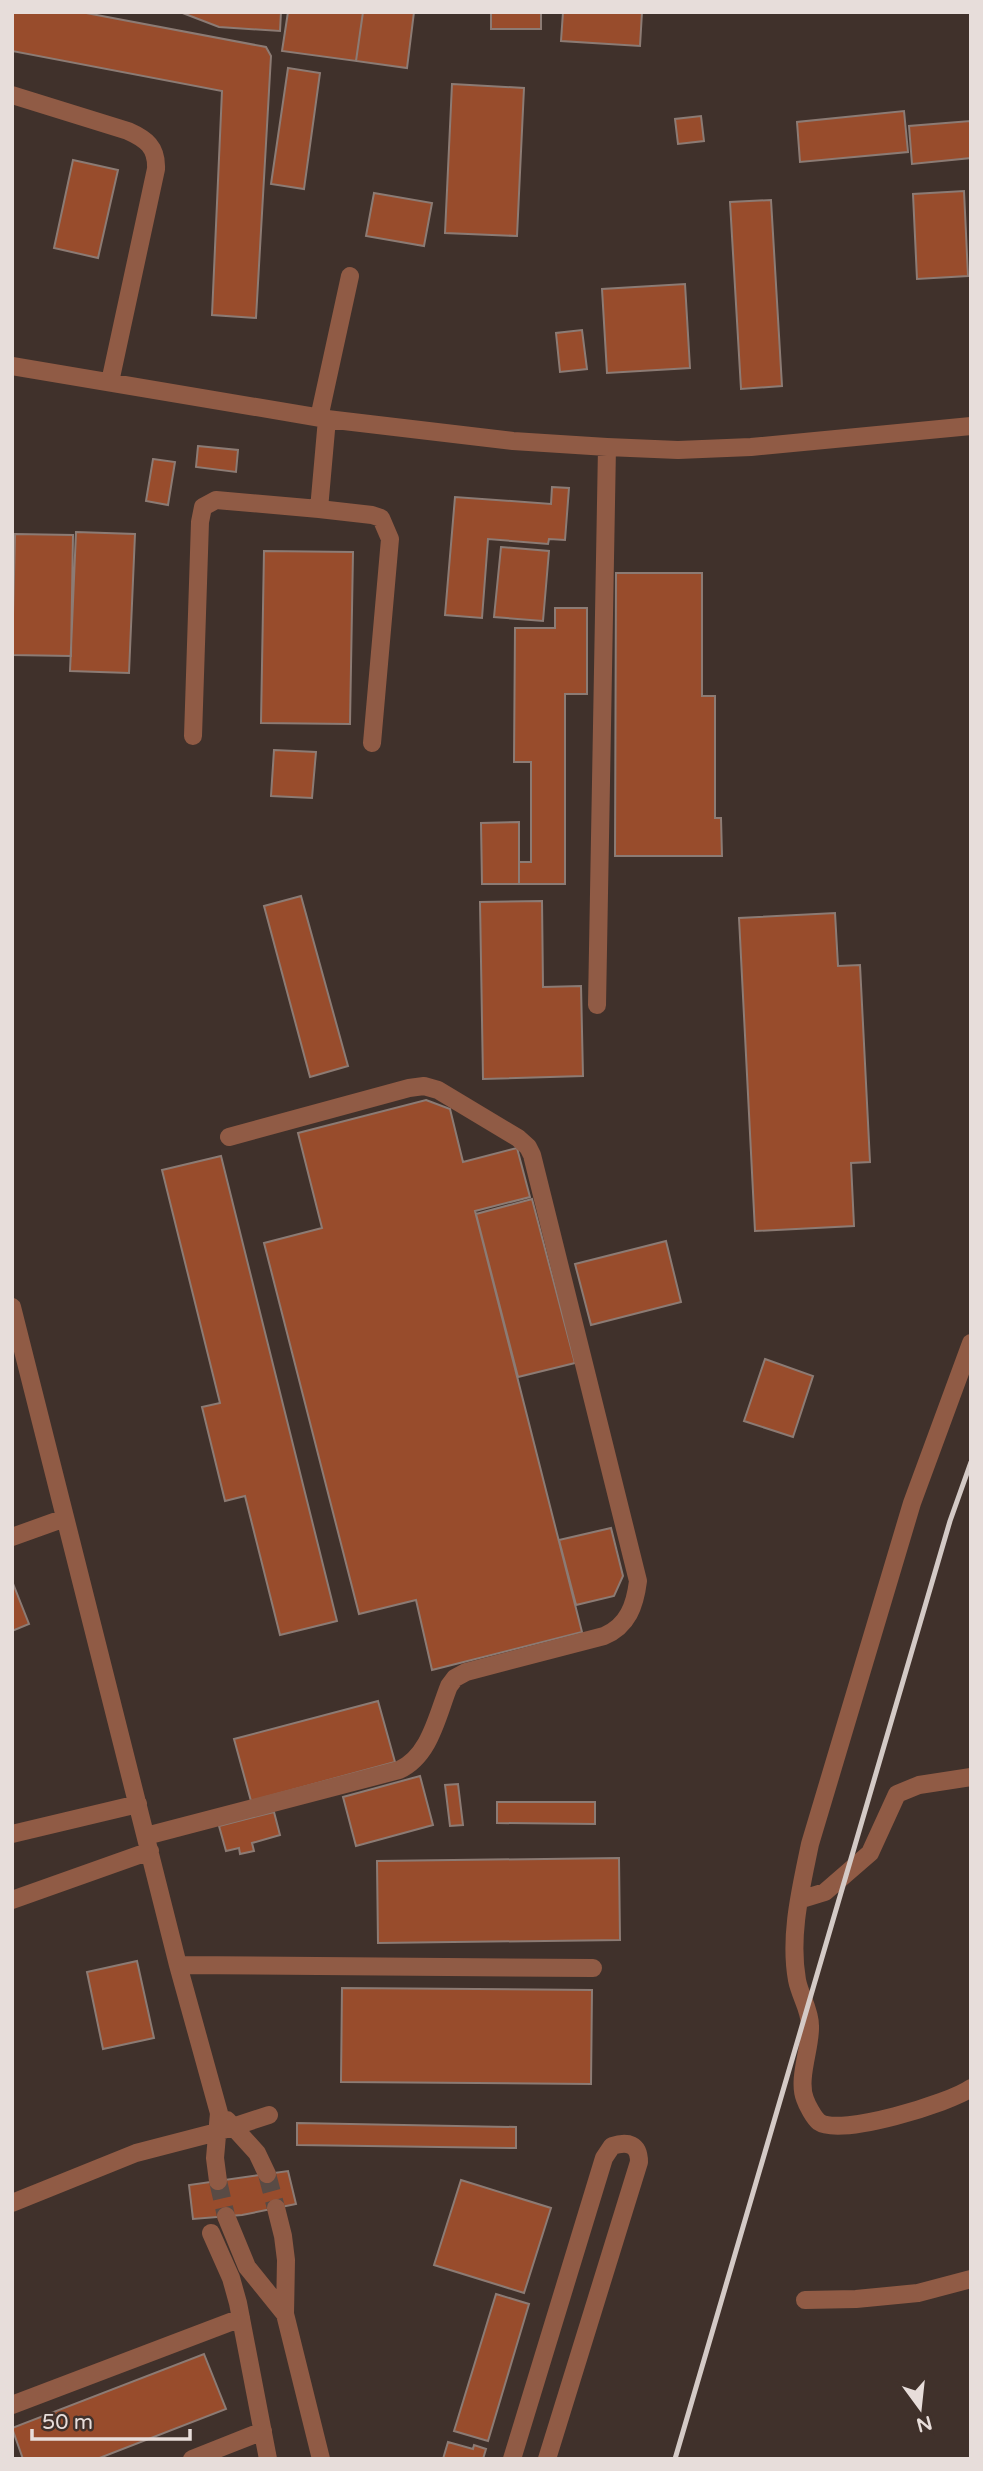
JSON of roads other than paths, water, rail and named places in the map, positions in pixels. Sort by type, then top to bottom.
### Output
[{"type":"street","points":[[12,95],[128,131],[142,137],[155,152],[156,169],[110,382]]},
{"type":"street","points":[[319,509],[323,418],[350,276]]},
{"type":"street","points":[[12,366],[323,418],[513,441],[607,447],[678,450],[751,447],[971,426]]},
{"type":"street","points":[[597,1005],[607,447]]},
{"type":"street","points":[[193,736],[200,522],[203,507],[216,500],[319,509],[381,518],[390,539],[372,743]]},
{"type":"street","points":[[12,1900],[148,1844],[410,1765],[425,1746],[449,1686],[455,1678],[466,1672],[618,1630],[626,1621],[636,1595],[638,1581],[528,1147],[518,1138],[438,1090],[424,1086],[229,1137]]},
{"type":"street","points":[[12,1307],[20,1374],[65,1518],[178,1965],[219,2113],[225,2129],[257,2153],[267,2174]]},
{"type":"street","points":[[971,1343],[912,1503],[810,1844],[793,1951],[797,1983],[808,2011],[810,2026],[804,2070],[804,2098],[818,2121],[828,2126],[854,2126],[944,2102],[959,2097],[971,2088]]},
{"type":"street","points":[[12,1537],[65,1518]]},
{"type":"street","points":[[799,1900],[825,1892],[870,1853],[897,1794],[919,1784],[971,1777]]},
{"type":"street","points":[[12,1834],[138,1804]]},
{"type":"street","points":[[178,1965],[593,1968]]},
{"type":"street","points":[[12,2203],[136,2153],[269,2115]]},
{"type":"street","points":[[218,2181],[215,2158],[225,2129]]},
{"type":"street","points":[[512,2459],[604,2158],[612,2146],[623,2143],[634,2146],[639,2152],[639,2162],[547,2459]]},
{"type":"street","points":[[276,2208],[286,2260],[285,2314],[321,2459]]},
{"type":"street","points":[[226,2216],[247,2267],[285,2314]]},
{"type":"street","points":[[211,2233],[231,2278],[268,2459]]},
{"type":"street","points":[[805,2300],[856,2300],[918,2293],[971,2279]]},
{"type":"street","points":[[12,2405],[241,2318]]},
{"type":"street","points":[[524,2419],[555,2430]]},
{"type":"street","points":[[192,2459],[263,2431]]},
{"type":"tunnel","points":[[267,2174],[276,2208]]},
{"type":"tunnel","points":[[218,2181],[226,2216]]},
{"type":"railway","points":[[675,2459],[950,1521],[971,1462]]}]
